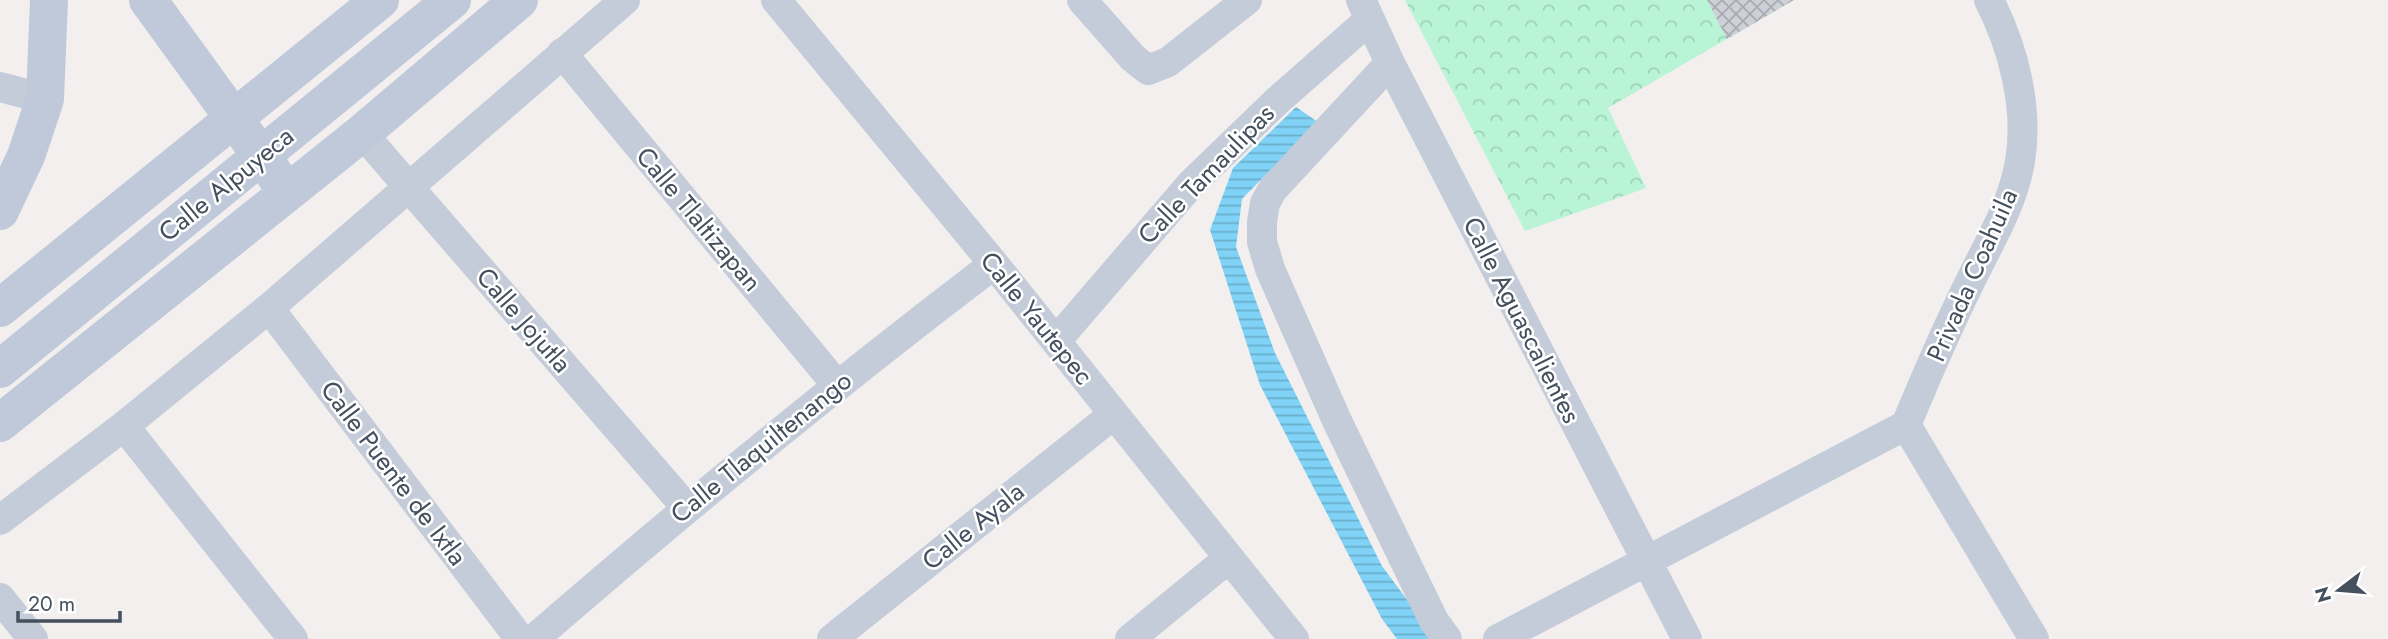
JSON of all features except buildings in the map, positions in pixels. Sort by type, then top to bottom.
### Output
[{"type":"main road","points":[[0,211],[26,156],[45,99],[49,0]]},
{"type":"main road","points":[[148,0],[288,192]]},
{"type":"main road","name":"Calle Alpuyeca","points":[[0,308],[380,0]]},
{"type":"main road","name":"Calle Alpuyeca","points":[[0,369],[452,0]]},
{"type":"main road","points":[[0,423],[362,133],[519,0]]},
{"type":"street","points":[[0,520],[124,426],[269,308],[625,0]]},
{"type":"street","name":"Calle Yautepec","points":[[776,0],[994,264],[1294,639]]},
{"type":"street","points":[[1082,0],[1133,58],[1148,70],[1168,62],[1247,0]]},
{"type":"street","name":"Privada Coahuila","points":[[1906,425],[1936,351],[2010,200],[2020,159],[2022,118],[2016,74],[2000,22],[1989,0]]},
{"type":"street","name":"Calle Aguascalientes","points":[[1365,10],[1687,639]]},
{"type":"street","name":"Calle Tamaulipas","points":[[1056,341],[1192,183],[1278,101],[1365,10]]},
{"type":"street","name":"Calle Tlaltizapan","points":[[562,53],[836,384]]},
{"type":"street","points":[[1390,63],[1273,190],[1265,203],[1262,242],[1270,269],[1338,423],[1434,621],[1447,639]]},
{"type":"street","points":[[0,87],[45,99]]},
{"type":"street","name":"Calle Jojutla","points":[[362,133],[686,507]]},
{"type":"street","name":"Calle Tlaquiltenango","points":[[534,639],[686,507],[836,384],[994,264]]},
{"type":"street","name":"Calle Puente de Ixtla","points":[[269,308],[520,639]]},
{"type":"street","name":"Calle Ayala","points":[[832,639],[1114,414]]},
{"type":"street","points":[[1498,639],[1906,425],[2034,639]]},
{"type":"street","points":[[124,426],[293,639]]},
{"type":"street","points":[[1130,639],[1229,558]]},
{"type":"street","points":[[0,598],[33,639]]},
{"type":"green space","points":[[1405,0],[1792,1],[1608,108],[1646,188],[1525,231]]},
{"type":"water","points":[[1296,107],[1318,122],[1242,199],[1236,247],[1275,353],[1382,566],[1436,639],[1397,639],[1382,619],[1260,385],[1210,230],[1233,168]]}]
